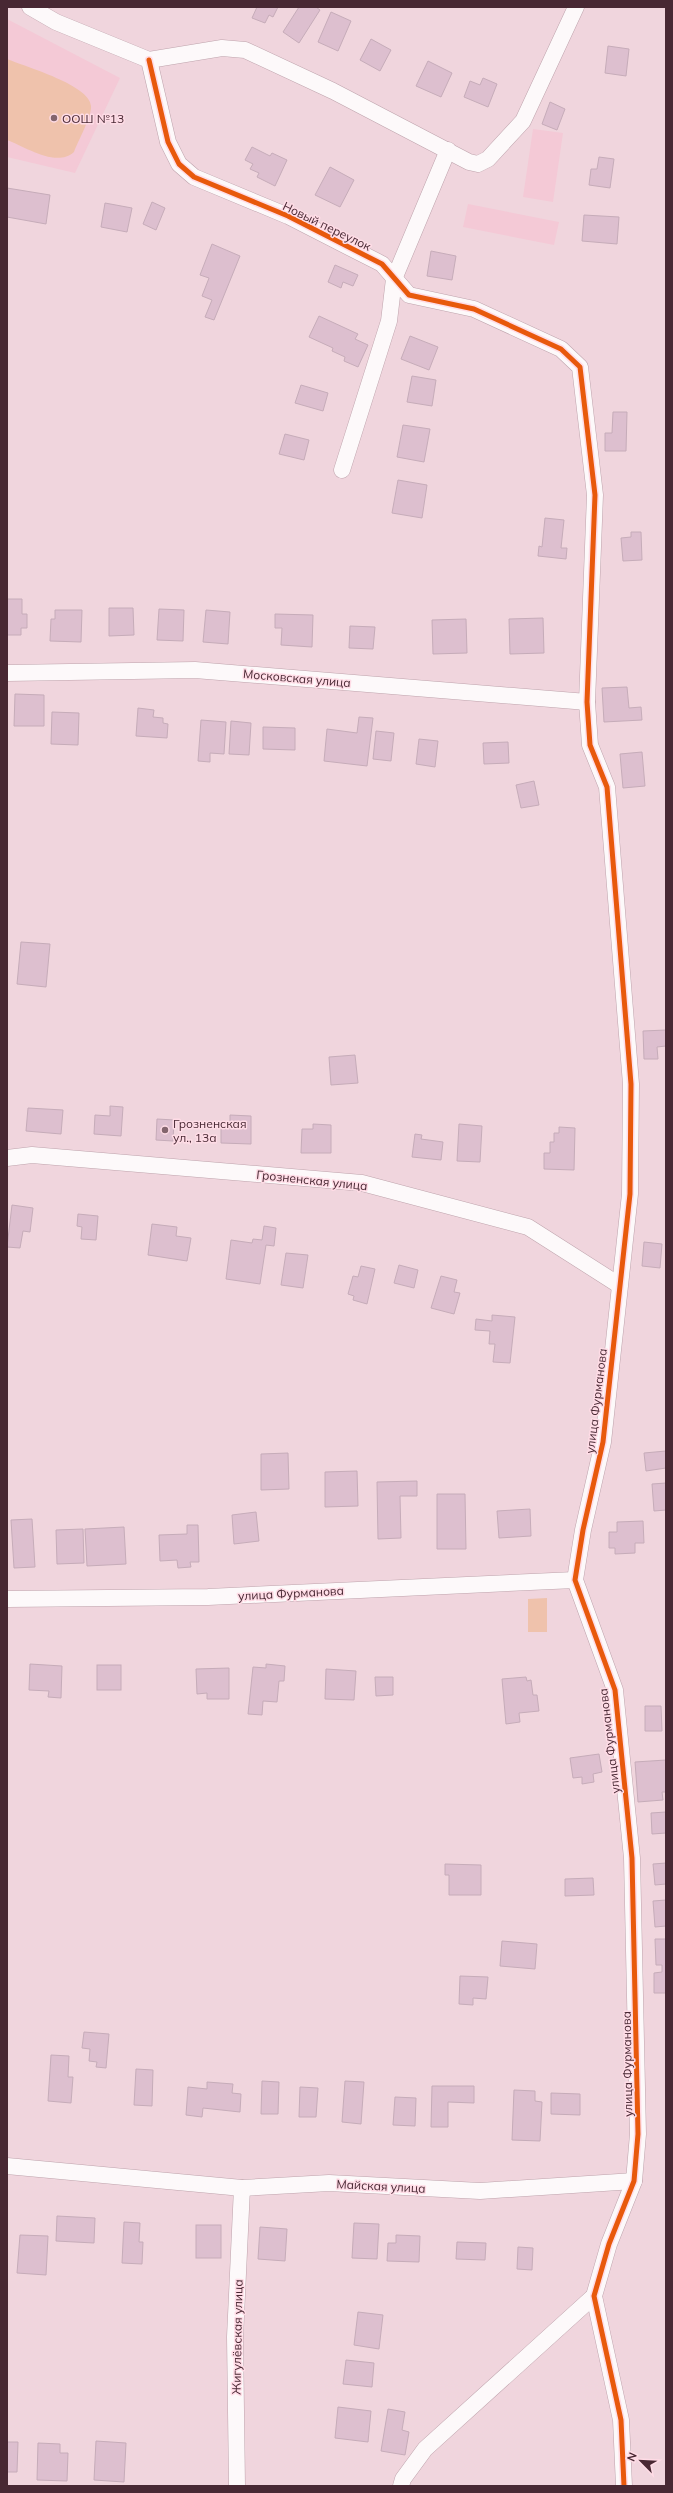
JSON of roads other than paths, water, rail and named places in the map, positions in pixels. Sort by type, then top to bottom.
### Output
[{"type":"street","points":[[30,7],[56,22],[150,60],[222,48],[245,50],[333,91],[469,162],[478,164],[488,159],[523,121],[576,7]]},
{"type":"street","name":"Новый переулок","points":[[150,60],[168,142],[179,164],[194,177],[288,216],[382,264],[409,295],[474,309],[561,349],[580,367],[595,496],[587,702]]},
{"type":"street","points":[[342,470],[389,321],[394,279],[448,150]]},
{"type":"street","name":"Московская улица","points":[[7,673],[194,670],[587,702]]},
{"type":"street","name":"улица Фурманова","points":[[587,702],[590,745],[607,787],[630,1084],[630,1194],[603,1442],[583,1530],[575,1580],[615,1690],[632,1858],[638,2134],[634,2181]]},
{"type":"street","name":"Грозненская улица","points":[[7,1158],[32,1155],[362,1183],[528,1227],[619,1285]]},
{"type":"street","name":"улица Фурманова","points":[[7,1599],[208,1597],[575,1580]]},
{"type":"street","name":"Майская улица","points":[[7,2166],[242,2188],[329,2183],[480,2191],[634,2181]]},
{"type":"street","points":[[624,2486],[621,2420],[594,2296],[610,2244],[634,2181]]},
{"type":"street","name":"Жигулёвская улица","points":[[237,2486],[235,2337],[242,2188]]},
{"type":"street","points":[[401,2486],[403,2479],[425,2449],[594,2296]]},
{"type":"place","name":"ООШ №13","points":[[54,118]]},
{"type":"place","name":"Грозненская ул., 13а","points":[[165,1130]]}]
